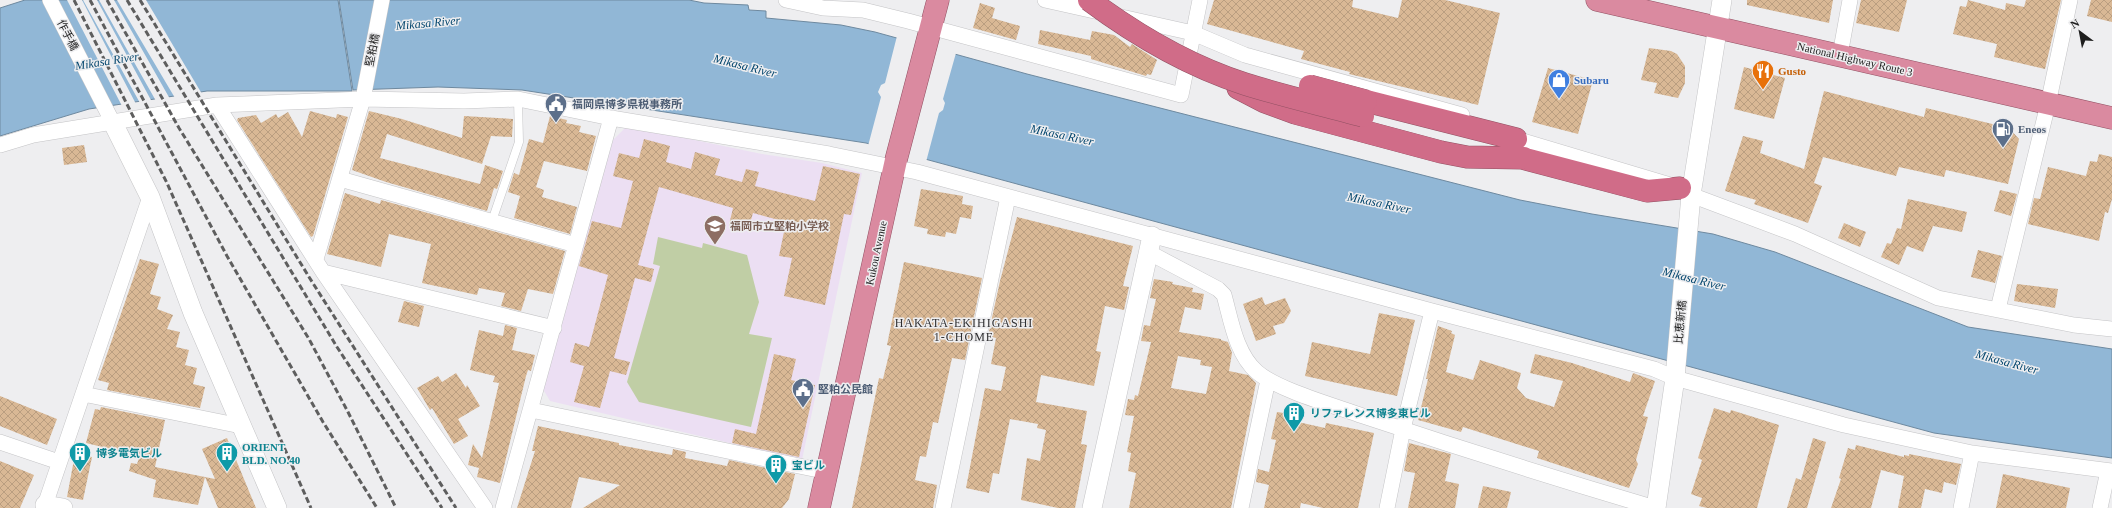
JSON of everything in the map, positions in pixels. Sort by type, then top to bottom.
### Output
[{"type":"highway","name":"Kukou Avenue","points":[[819,508],[896,164],[938,0]]},
{"type":"highway","points":[[1089,0],[1111,17],[1148,40],[1188,61],[1244,84],[1520,149],[1647,191],[1685,191]]},
{"type":"highway","points":[[1112,0],[1153,26],[1193,48],[1248,69],[1479,131],[1520,149]]},
{"type":"highway","name":"National Highway Route 3","points":[[1597,0],[2112,118]]},
{"type":"street","name":"作手橋","points":[[50,0],[111,118]]},
{"type":"street","name":"堅粕橋","points":[[320,266],[340,179],[363,99],[382,0]]},
{"type":"street","points":[[786,0],[823,8],[863,10],[930,30],[1181,95],[1192,33],[1200,0]]},
{"type":"street","points":[[1045,0],[1192,33],[1245,56],[1482,121],[1520,149],[1685,191],[1794,234],[1938,298],[2074,325],[2112,329]]},
{"type":"street","name":"比恵新橋","points":[[1655,508],[1675,378],[1685,191],[1722,0]]},
{"type":"street","points":[[1840,55],[1850,0]]},
{"type":"street","points":[[1998,309],[2048,104],[2070,0]]},
{"type":"street","points":[[0,145],[111,118],[217,105],[363,99],[464,101],[518,99],[611,118],[896,164],[1008,197],[1150,244],[1432,311],[1654,369],[1675,378],[1844,425],[1972,453],[2110,471],[2100,508]]},
{"type":"street","points":[[217,105],[320,266],[486,508]]},
{"type":"street","points":[[111,118],[150,197],[193,313],[277,508]]},
{"type":"street","points":[[503,508],[611,118]]},
{"type":"street","points":[[340,179],[576,245]]},
{"type":"street","points":[[51,507],[59,462],[150,197]]},
{"type":"street","points":[[943,508],[1008,197]]},
{"type":"street","points":[[1150,244],[1218,289],[1224,295],[1241,352],[1256,371],[1268,380],[1329,404],[1403,429],[1655,508]]},
{"type":"street","points":[[1092,508],[1150,244]]},
{"type":"street","points":[[320,266],[554,328]]},
{"type":"street","points":[[1387,508],[1403,429],[1432,311]]},
{"type":"street","points":[[1241,508],[1268,380]]},
{"type":"street","points":[[83,394],[241,426]]},
{"type":"street","points":[[531,410],[828,472]]},
{"type":"street","points":[[0,442],[59,462]]},
{"type":"street","points":[[1961,508],[1972,453]]},
{"type":"lane","points":[[492,221],[519,142],[518,99]]},
{"type":"shaded area","name":"福岡市立堅粕小学校","points":[[627,126],[762,154],[822,163],[862,173],[802,460],[550,401],[543,389],[613,140]]},
{"type":"green space","points":[[658,237],[702,248],[703,243],[747,255],[759,302],[749,334],[772,338],[751,427],[639,402],[627,382],[660,266],[653,264]]},
{"type":"water","name":"Mikasa River","points":[[25,0],[338,0],[352,91],[207,91],[89,109],[0,136],[0,8]]},
{"type":"water","name":"Mikasa River","points":[[339,0],[689,0],[704,3],[748,5],[749,10],[766,11],[766,18],[841,25],[875,32],[1027,74],[1520,200],[1592,214],[1713,234],[1775,252],[1968,327],[2112,349],[2112,458],[1934,433],[866,143],[522,90],[438,87],[353,90]]},
{"type":"pier","points":[[67,0],[82,0],[136,104],[122,106]]},
{"type":"pier","points":[[83,0],[97,0],[152,102],[140,103]]},
{"type":"pier","points":[[99,0],[114,0],[170,99],[156,101]]},
{"type":"pier","points":[[117,0],[146,0],[202,94],[175,98]]},
{"type":"pier","points":[[897,36],[956,53],[943,99],[945,103],[943,110],[939,113],[926,162],[868,146],[881,97],[878,92],[881,85],[885,83]]},
{"type":"building","points":[[1214,0],[1353,0],[1352,7],[1398,18],[1402,0],[1445,0],[1500,13],[1478,105],[1349,74],[1350,72],[1301,59],[1304,51],[1207,24]]},
{"type":"building","points":[[1747,0],[1833,0],[1829,23],[1747,5]]},
{"type":"building","points":[[1861,0],[1907,0],[1899,32],[1856,23]]},
{"type":"building","points":[[1968,0],[2005,10],[2006,3],[2024,7],[2026,0],[2061,0],[2045,69],[1994,57],[1997,44],[1953,34],[1960,6],[1966,7]]},
{"type":"building","points":[[2091,0],[2112,0],[2112,22],[2087,16]]},
{"type":"building","points":[[980,3],[995,8],[992,18],[1020,26],[1016,40],[973,28]]},
{"type":"building","points":[[1040,30],[1090,40],[1092,31],[1114,35],[1130,47],[1132,44],[1157,60],[1151,75],[1147,74],[1146,76],[1091,59],[1091,56],[1038,44]]},
{"type":"building","points":[[1649,48],[1671,51],[1677,54],[1685,66],[1685,83],[1678,98],[1654,93],[1657,83],[1641,80]]},
{"type":"building","points":[[1744,67],[1785,78],[1774,119],[1734,109]]},
{"type":"building","points":[[1548,68],[1593,80],[1578,134],[1532,122]]},
{"type":"building","points":[[1824,91],[1924,117],[1926,108],[2009,128],[2019,139],[2008,184],[1946,170],[1944,177],[1899,167],[1896,176],[1823,157],[1814,183],[1822,186],[1808,223],[1754,204],[1756,200],[1725,191],[1743,136],[1763,141],[1760,153],[1804,169]]},
{"type":"building","points":[[310,111],[336,118],[337,114],[348,117],[313,236],[311,237],[237,120],[238,118],[256,115],[261,123],[276,114],[278,118],[288,112],[302,137]]},
{"type":"building","points":[[369,111],[402,119],[462,138],[464,116],[513,119],[512,137],[491,136],[482,164],[387,134],[380,158],[480,184],[485,165],[503,171],[497,189],[494,188],[487,211],[386,182],[352,170]]},
{"type":"building","points":[[550,116],[567,120],[566,123],[581,126],[579,132],[596,136],[587,171],[544,161],[536,187],[544,190],[542,197],[577,207],[570,234],[514,218],[520,196],[508,192],[514,173],[519,175],[529,139],[543,143]]},
{"type":"building","points":[[644,139],[670,146],[666,162],[691,169],[695,152],[720,159],[715,175],[742,182],[746,169],[759,172],[755,186],[815,201],[823,166],[860,174],[851,215],[844,214],[825,305],[784,296],[792,258],[779,256],[786,222],[753,213],[748,230],[729,225],[733,208],[659,187],[638,265],[654,269],[651,282],[635,278],[614,358],[630,362],[626,375],[610,371],[600,408],[574,402],[584,366],[570,362],[575,343],[589,347],[608,275],[579,266],[592,221],[621,228],[633,181],[613,176],[619,153],[639,158]]},
{"type":"building","points":[[84,145],[87,162],[64,165],[62,148]]},
{"type":"building","points":[[2099,154],[2112,157],[2112,199],[2108,213],[2105,212],[2099,241],[2028,224],[2034,198],[2040,199],[2048,167],[2086,176],[2090,161],[2097,162]]},
{"type":"building","points":[[921,189],[963,196],[962,204],[973,206],[971,219],[960,217],[956,234],[946,232],[945,237],[927,234],[928,229],[914,226]]},
{"type":"building","points":[[2000,190],[2017,194],[2011,216],[1994,211]]},
{"type":"building","points":[[345,193],[380,204],[381,200],[565,251],[553,294],[528,289],[521,311],[501,306],[505,293],[479,288],[477,295],[422,283],[431,244],[389,234],[381,267],[327,254]]},
{"type":"building","points":[[1908,199],[1967,212],[1962,232],[1933,226],[1923,252],[1907,246],[1899,265],[1881,257],[1887,243],[1891,244],[1897,228],[1901,229]]},
{"type":"building","points":[[1017,217],[1133,246],[1123,286],[1129,287],[1124,310],[1105,306],[1096,351],[1101,352],[1094,386],[1041,375],[1036,402],[1087,411],[1081,444],[1087,445],[1075,508],[1058,508],[1021,500],[1027,458],[1040,461],[1046,430],[1037,428],[1038,424],[1010,419],[999,474],[993,473],[989,493],[966,488],[985,388],[1001,391],[1006,367],[991,364],[996,338],[988,336],[1000,281]]},
{"type":"building","points":[[1844,223],[1866,232],[1860,247],[1838,238]]},
{"type":"building","points":[[1978,250],[2002,256],[1995,283],[1971,277]]},
{"type":"building","points":[[140,259],[159,264],[150,294],[161,297],[157,309],[173,315],[167,329],[180,332],[176,347],[189,350],[185,365],[197,368],[193,384],[205,387],[200,408],[107,390],[109,383],[98,380]]},
{"type":"building","points":[[904,262],[982,278],[965,360],[952,358],[938,423],[933,422],[926,457],[920,456],[915,480],[937,485],[933,508],[852,508],[879,378],[883,379],[891,346],[887,345]]},
{"type":"building","points":[[1154,279],[1173,282],[1172,284],[1193,288],[1192,292],[1204,294],[1201,310],[1185,307],[1179,332],[1221,339],[1228,342],[1232,353],[1229,371],[1248,375],[1256,383],[1231,508],[1129,508],[1136,473],[1128,471],[1131,453],[1127,452],[1134,416],[1125,415],[1128,399],[1134,400],[1135,395],[1138,396],[1151,342],[1141,341],[1144,325],[1150,326],[1156,299],[1150,298]],"holes":[[[1178,356],[1201,360],[1200,365],[1212,367],[1206,394],[1171,388]]]},
{"type":"building","points":[[2017,284],[2058,289],[2055,308],[2014,301]]},
{"type":"building","points":[[1262,297],[1265,305],[1285,298],[1291,311],[1284,323],[1273,326],[1276,334],[1256,341],[1243,304]]},
{"type":"building","points":[[404,301],[424,306],[419,327],[398,322]]},
{"type":"building","points":[[1379,313],[1415,320],[1397,396],[1305,376],[1312,342],[1370,354]]},
{"type":"building","points":[[505,325],[517,328],[512,350],[535,355],[531,371],[528,370],[526,376],[500,483],[477,477],[479,468],[468,465],[473,444],[482,458],[499,383],[493,382],[495,376],[470,370],[479,330],[503,336]]},
{"type":"building","points":[[1438,326],[1452,331],[1451,333],[1455,335],[1446,372],[1473,380],[1480,360],[1521,373],[1517,388],[1526,398],[1554,407],[1563,381],[1530,373],[1535,354],[1572,363],[1630,382],[1633,373],[1655,381],[1643,416],[1648,417],[1636,460],[1638,464],[1629,488],[1537,458],[1539,451],[1463,427],[1461,432],[1418,420],[1428,379],[1426,379]]},
{"type":"building","points":[[774,354],[796,359],[791,380],[815,385],[799,457],[732,443],[735,429],[756,434]]},
{"type":"building","points":[[456,373],[466,388],[467,385],[480,406],[458,419],[468,436],[454,444],[432,408],[430,410],[417,388],[438,376],[442,382]]},
{"type":"building","points":[[0,396],[57,419],[47,445],[0,426]]},
{"type":"building","points":[[101,407],[165,420],[155,467],[205,477],[198,505],[153,497],[156,480],[129,471],[131,463],[137,464],[139,458],[131,456],[131,454],[86,443],[95,409],[100,410]]},
{"type":"building","points":[[1714,408],[1730,413],[1731,410],[1779,425],[1757,508],[1707,508],[1699,506],[1702,498],[1691,494],[1702,460],[1698,458]]},
{"type":"building","points":[[1277,412],[1291,414],[1289,420],[1325,428],[1326,423],[1374,433],[1358,508],[1323,508],[1301,503],[1300,508],[1264,508],[1269,485],[1256,482],[1258,469],[1269,472],[1276,440],[1271,439]]},
{"type":"building","points":[[538,426],[619,443],[619,445],[672,455],[673,449],[686,452],[685,458],[727,466],[729,460],[795,474],[789,499],[782,508],[583,508],[620,485],[579,477],[571,508],[517,508],[535,451],[532,451]]},
{"type":"building","name":"ORIENT BLD. NO.40","points":[[227,438],[256,508],[218,508],[205,477],[215,479],[202,449]]},
{"type":"building","points":[[1813,438],[1826,442],[1807,508],[1787,508],[1796,478],[1801,480]]},
{"type":"building","points":[[1409,443],[1451,454],[1445,481],[1459,484],[1455,508],[1408,508],[1415,473],[1404,471]]},
{"type":"building","points":[[1856,445],[1904,457],[1904,455],[1909,456],[1909,454],[1961,464],[1956,485],[1944,482],[1942,493],[1925,489],[1921,508],[1898,508],[1904,476],[1881,470],[1871,508],[1831,508],[1841,479],[1839,478],[1848,448],[1855,450]]},
{"type":"building","points":[[75,454],[92,457],[83,500],[67,497]]},
{"type":"building","points":[[0,461],[34,475],[20,508],[0,508]]},
{"type":"building","points":[[2003,474],[2070,488],[2066,508],[1996,508]]},
{"type":"building","points":[[1483,486],[1511,492],[1507,508],[1478,508]]},
{"type":"railway","points":[[74,0],[167,183],[311,508]]},
{"type":"railway","points":[[90,0],[227,256],[323,422],[377,508]]},
{"type":"railway","points":[[107,0],[179,128],[309,339],[348,412],[396,508]]},
{"type":"railway","points":[[127,0],[337,347],[442,508]]},
{"type":"railway","points":[[140,0],[309,277],[456,508]]},
{"type":"place","name":"Gusto","points":[[1763,90]]},
{"type":"place","name":"Subaru","points":[[1559,100]]},
{"type":"place","name":"福岡県博多県税事務所","points":[[556,124]]},
{"type":"place","name":"Eneos","points":[[2003,148]]},
{"type":"place","name":"福岡市立堅粕小学校","points":[[715,246]]},
{"type":"place","name":"堅粕公民館","points":[[803,408]]},
{"type":"place","name":"リファレンス博多東ビル","points":[[1294,432]]},
{"type":"place","name":"博多電気ビル","points":[[80,472]]},
{"type":"place","name":"ORIENT BLD. NO.40","points":[[227,472]]},
{"type":"place","name":"宝ビル","points":[[776,484]]},
{"type":"district","name":"HAKATA-EKIHIGASHI 1-CHOME","points":[[964,330]]}]
